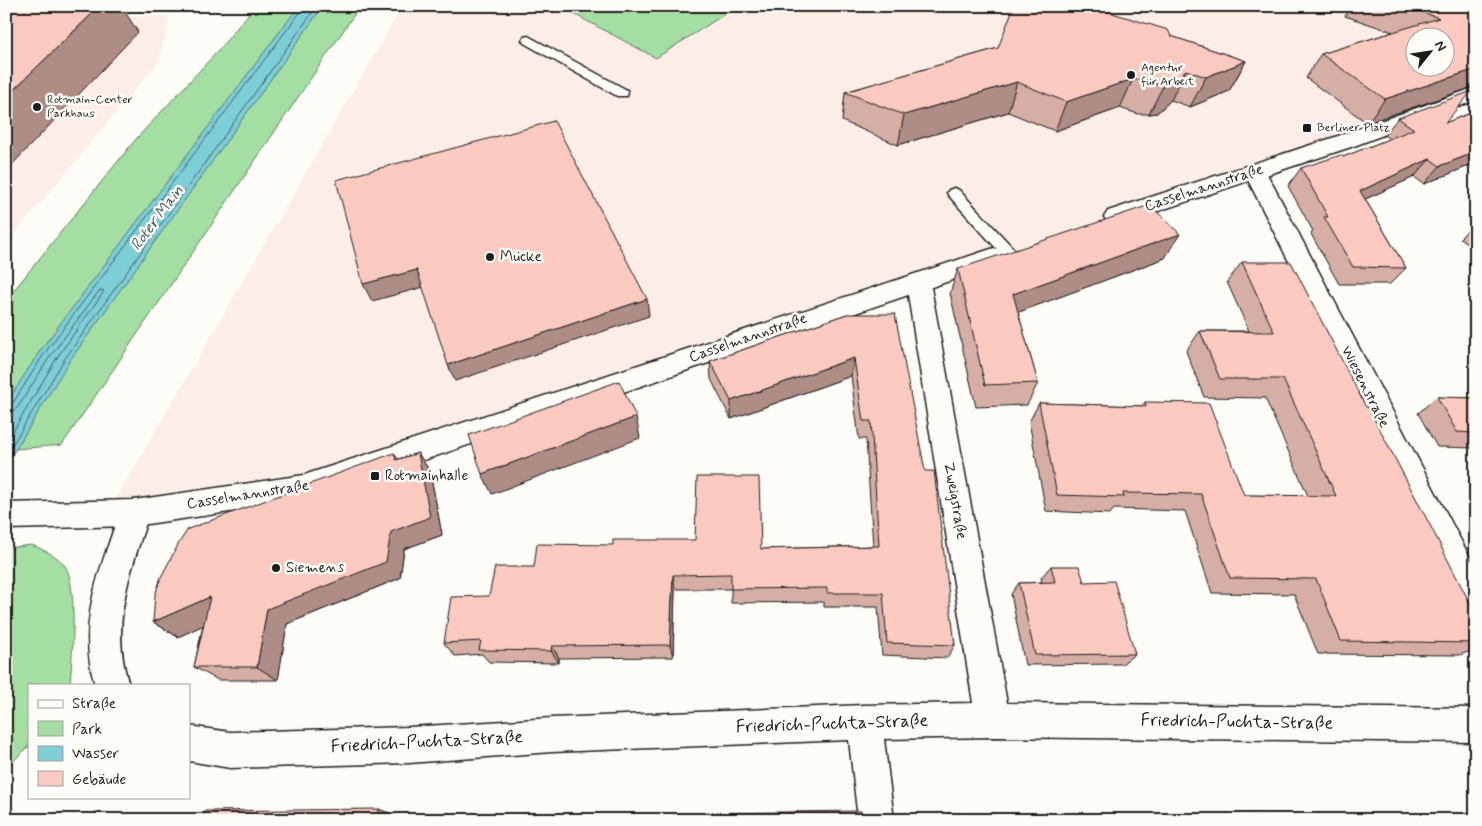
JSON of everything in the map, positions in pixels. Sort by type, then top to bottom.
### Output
[{"type":"street","name":"Casselmannstraße","points":[[1090,226],[1255,172],[1476,93]]},
{"type":"street","name":"Wiesenstraße","points":[[1255,172],[1476,602]]},
{"type":"street","name":"Casselmannstraße","points":[[6,516],[134,513],[304,488],[1036,244]]},
{"type":"street","name":"Zweigstraße","points":[[918,282],[993,720]]},
{"type":"street","points":[[112,684],[103,652],[104,626],[109,598],[134,513]]},
{"type":"street","name":"Friedrich-Puchta-Straße","points":[[190,744],[230,750],[409,745],[562,735],[864,722],[993,720],[1476,725]]},
{"type":"street","points":[[864,722],[876,820]]},
{"type":"lane","points":[[528,40],[622,92]]},
{"type":"lane","points":[[954,192],[1009,253]]},
{"type":"shaded area","points":[[403,6],[1449,6],[1476,14],[1476,92],[1255,170],[304,486],[111,508]]},
{"type":"shaded area","points":[[40,14],[170,16],[159,61],[6,244],[6,18]]},
{"type":"green space","points":[[255,6],[299,6],[40,351],[6,404],[6,300],[136,139],[217,52]]},
{"type":"green space","points":[[323,6],[360,6],[62,445],[16,449],[68,363]]},
{"type":"green space","points":[[559,6],[709,6],[725,14],[656,58]]},
{"type":"green space","points":[[32,545],[50,553],[65,566],[72,589],[73,623],[70,684],[28,684],[28,747],[6,768],[6,548]]},
{"type":"water","name":"Roter Main","points":[[299,6],[323,6],[68,363],[6,465],[6,404],[40,351]]},
{"type":"building","points":[[6,6],[100,6],[6,97]]},
{"type":"building","points":[[1014,6],[1089,6],[1168,30],[1171,36],[1246,61],[1206,77],[1186,70],[1171,83],[1152,84],[1133,79],[1066,102],[1017,82],[904,115],[845,92],[998,48]]},
{"type":"building","points":[[1404,6],[1476,6],[1476,69],[1454,76],[1454,28],[1406,28],[1439,18]]},
{"type":"building","points":[[1404,29],[1404,78],[1449,78],[1385,99],[1321,54]]},
{"type":"building","points":[[1472,91],[1445,123],[1476,111],[1476,152],[1440,166],[1430,159],[1360,191],[1406,268],[1353,267],[1324,217],[1328,217],[1301,168],[1341,155],[1343,157],[1414,129],[1398,118]]},
{"type":"building","name":"Mücke","points":[[554,121],[647,299],[448,365],[417,270],[363,284],[336,180]]},
{"type":"building","points":[[1150,205],[1180,234],[1013,294],[1038,383],[985,385],[958,269]]},
{"type":"building","points":[[1242,262],[1291,262],[1476,615],[1476,643],[1341,641],[1316,579],[1230,578],[1201,494],[1123,493],[1124,497],[1057,495],[1039,403],[1146,406],[1145,402],[1209,403],[1244,495],[1336,496],[1283,379],[1220,379],[1200,331],[1274,332]]},
{"type":"building","points":[[847,314],[895,314],[925,471],[934,471],[955,645],[887,643],[883,593],[827,593],[827,588],[731,589],[731,574],[673,575],[670,645],[552,646],[551,651],[479,650],[481,641],[444,643],[451,597],[489,596],[495,567],[534,567],[537,544],[613,545],[613,540],[695,540],[697,477],[759,477],[761,549],[879,546],[871,421],[863,421],[854,358],[731,401],[710,361]]},
{"type":"building","points":[[619,381],[636,417],[482,474],[469,435]]},
{"type":"building","points":[[1437,397],[1476,398],[1476,433],[1457,432]]},
{"type":"building","name":"Siemens","points":[[394,453],[396,460],[418,453],[430,517],[391,532],[386,562],[267,609],[257,667],[194,667],[210,597],[153,622],[155,595],[161,577],[188,529]]},
{"type":"building","points":[[1051,566],[1079,566],[1084,582],[1114,581],[1135,654],[1035,655],[1019,583],[1055,582]]},
{"type":"building","points":[[379,809],[376,820],[202,820],[205,811]]},
{"type":"building","points":[[861,811],[861,820],[718,820],[718,813]]},
{"type":"building","points":[[950,813],[1020,818],[1020,820],[951,820]]},
{"type":"building","points":[[1252,818],[1401,818],[1402,820],[1253,820]]},
{"type":"place","name":"Agentur für Arbeit","points":[[1131,75]]},
{"type":"place","name":"Rotmain-Center Parkhaus","points":[[37,107]]},
{"type":"place","name":"Berliner Platz","points":[[1307,128]]},
{"type":"place","name":"Mücke","points":[[490,257]]},
{"type":"place","name":"Rotmainhalle","points":[[375,476]]},
{"type":"place","name":"Siemens","points":[[276,568]]}]
